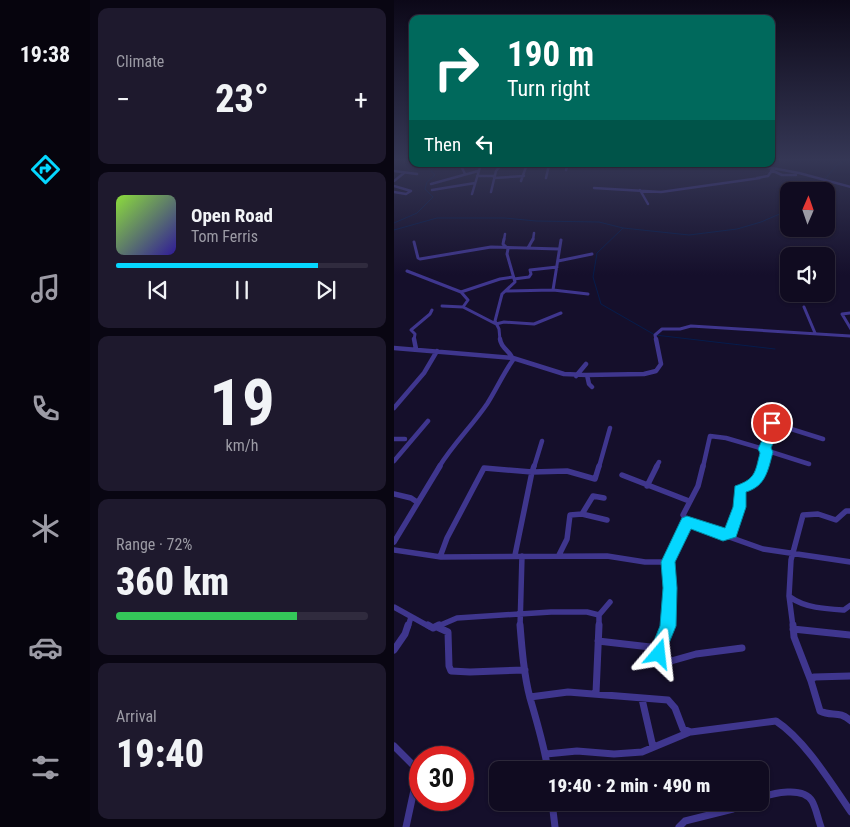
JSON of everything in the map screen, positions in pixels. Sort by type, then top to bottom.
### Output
[{"type":"street","points":[[645,199],[648,204]]},
{"type":"street","points":[[528,248],[532,243],[534,233]]},
{"type":"street","points":[[506,234],[503,244],[508,249]]},
{"type":"street","points":[[554,290],[561,240]]},
{"type":"street","points":[[414,242],[418,258],[420,259],[491,247],[559,250]]},
{"type":"street","points":[[508,249],[507,254],[514,280]]},
{"type":"street","points":[[558,261],[592,254]]},
{"type":"street","points":[[460,292],[500,279],[514,280],[529,277],[531,274],[530,270],[557,267]]},
{"type":"street","points":[[407,271],[460,292],[468,300],[462,307]]},
{"type":"street","points":[[513,358],[502,345],[496,324],[497,307],[514,280]]},
{"type":"street","points":[[506,291],[554,290],[558,292],[588,294]]},
{"type":"street","points":[[442,306],[462,307],[496,324],[504,322],[533,324],[561,313]]},
{"type":"street","points":[[804,307],[815,333]]},
{"type":"street","points":[[416,349],[414,340],[416,334],[411,330],[430,314],[432,310]]},
{"type":"street","points":[[850,313],[842,314],[850,329]]},
{"type":"street","points":[[394,348],[513,358],[564,374],[586,376],[644,374],[656,371],[661,364],[655,335],[662,329],[680,329],[691,326],[850,336]]},
{"type":"street","points":[[394,408],[424,373],[437,351]]},
{"type":"street","points":[[394,542],[446,454],[488,404],[513,358]]},
{"type":"street","points":[[576,376],[586,364]]},
{"type":"street","points":[[586,376],[592,387]]},
{"type":"street","points":[[394,461],[428,421]]},
{"type":"street","points":[[723,535],[732,530],[740,507],[740,489],[752,485],[761,475],[772,423],[823,439]]},
{"type":"street","points":[[440,557],[446,538],[484,468],[532,472],[567,471],[595,479],[610,428]]},
{"type":"street","points":[[742,648],[696,654],[664,663],[660,661],[659,648],[668,626],[670,588],[668,562],[687,522],[684,512],[698,486],[710,436],[726,438],[810,464]]},
{"type":"street","points":[[394,439],[405,439]]},
{"type":"street","points":[[542,441],[532,472],[518,556],[520,638],[530,697],[547,761]]},
{"type":"street","points":[[647,486],[659,462]]},
{"type":"street","points":[[622,475],[689,501]]},
{"type":"street","points":[[394,494],[411,498],[417,502]]},
{"type":"street","points":[[582,514],[593,496],[604,498]]},
{"type":"street","points":[[850,510],[846,510],[836,520],[818,514],[803,515],[793,555],[789,596],[794,637],[820,711],[823,713],[843,714],[850,721]]},
{"type":"street","points":[[559,555],[567,539],[570,515],[582,514],[607,520]]},
{"type":"street","points":[[687,522],[763,549],[793,555],[850,562]]},
{"type":"street","points":[[394,550],[440,557],[607,556],[645,562],[668,562]]},
{"type":"street","points":[[789,596],[795,602],[831,609],[844,610],[850,605]]},
{"type":"street","points":[[596,694],[599,615],[610,602]]},
{"type":"street","points":[[394,607],[428,626],[437,627],[448,632],[449,666],[451,671],[479,673],[506,668],[525,670]]},
{"type":"street","points":[[437,627],[457,618],[551,612],[588,612],[599,615]]},
{"type":"street","points":[[394,650],[405,634],[411,617]]},
{"type":"street","points":[[793,629],[850,635]]},
{"type":"street","points":[[598,641],[659,648]]},
{"type":"street","points":[[811,681],[814,676],[850,676]]},
{"type":"street","points":[[530,697],[568,692],[668,700],[675,708],[683,729],[691,732]]},
{"type":"street","points":[[642,699],[653,747]]},
{"type":"street","points":[[546,754],[578,751],[614,754],[642,752],[691,732],[776,720],[785,727],[819,766],[850,812]]},
{"type":"street","points":[[394,746],[416,768],[416,786],[411,799],[406,827]]},
{"type":"street","points":[[769,794],[775,792],[803,793],[811,799],[821,827]]},
{"type":"street","points":[[553,811],[556,827]]},
{"type":"street","points":[[680,827],[684,821],[725,811]]},
{"type":"waterway","points":[[394,223],[417,213],[431,199]]},
{"type":"waterway","points":[[623,228],[689,235],[737,229],[780,214]]},
{"type":"waterway","points":[[394,230],[437,218],[505,218],[536,221],[599,222],[623,228]]},
{"type":"waterway","points":[[623,228],[597,253],[593,277],[601,304],[655,335],[775,349]]},
{"type":"route","points":[[659,654],[659,648],[668,626],[670,588],[668,562],[672,558],[687,522],[723,535],[731,532],[740,507],[740,489],[752,485],[761,475],[767,452],[764,449],[770,436],[772,423]]}]
